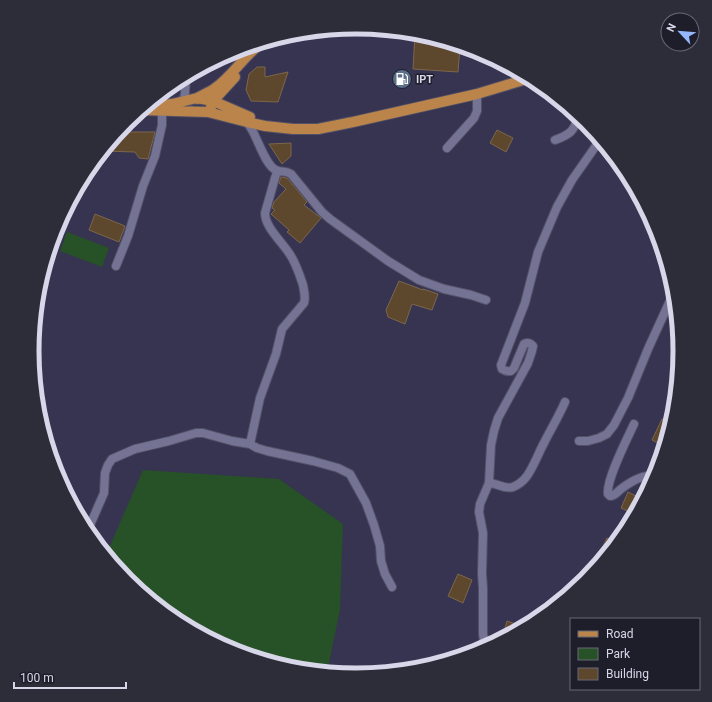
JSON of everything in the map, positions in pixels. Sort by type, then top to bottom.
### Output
[{"type":"main road","points":[[208,112],[213,101],[257,50]]},
{"type":"main road","points":[[156,105],[183,102],[197,98],[215,89],[251,52]]},
{"type":"main road","points":[[150,110],[208,112],[272,127],[318,129],[477,94],[521,80]]},
{"type":"main road","points":[[197,98],[213,101],[272,127]]},
{"type":"main road","points":[[193,111],[197,98]]},
{"type":"street","points":[[183,102],[185,95],[185,84]]},
{"type":"street","points":[[447,148],[474,118],[477,111],[477,94]]},
{"type":"street","points":[[116,266],[128,236],[143,186],[155,156],[162,125],[162,111]]},
{"type":"street","points":[[247,122],[273,169],[277,171],[285,171],[291,174],[322,212],[377,254],[412,276],[430,284],[486,300]]},
{"type":"street","points":[[555,140],[569,134],[576,123]]},
{"type":"street","points":[[484,641],[482,574],[483,533],[479,512],[480,504],[489,483],[491,445],[498,418],[528,363],[533,346],[530,343],[524,344],[514,368],[511,371],[507,372],[502,369],[502,361],[526,303],[538,252],[557,207],[572,180],[596,145]]},
{"type":"street","points":[[250,444],[260,398],[276,354],[282,329],[304,303],[305,299],[305,292],[297,266],[267,224],[265,218],[265,213],[277,171]]},
{"type":"street","points":[[579,441],[588,441],[599,438],[607,434],[614,424],[628,398],[669,303]]},
{"type":"street","points":[[489,483],[513,487],[523,480],[533,466],[565,402]]},
{"type":"street","points":[[634,424],[609,484],[608,494],[610,496],[614,496],[628,485],[647,477]]},
{"type":"street","points":[[90,524],[104,493],[105,473],[108,464],[112,459],[136,449],[203,432],[232,441],[250,444],[267,451],[313,460],[338,468],[350,474],[366,503],[374,524],[380,546],[381,561],[385,574],[392,587]]},
{"type":"green space","points":[[67,232],[109,248],[102,267],[60,251]]},
{"type":"green space","points":[[143,470],[279,479],[343,524],[340,610],[328,666],[294,662],[254,651],[235,644],[197,626],[180,615],[147,589],[132,575],[109,549]]},
{"type":"building","points":[[415,40],[460,52],[458,72],[413,69]]},
{"type":"building","points":[[257,67],[265,67],[265,77],[288,72],[278,102],[251,101],[246,90],[249,74]]},
{"type":"building","points":[[497,130],[513,138],[506,152],[490,143]]},
{"type":"building","points":[[127,132],[155,132],[148,159],[139,158],[135,152],[110,151]]},
{"type":"building","points":[[291,143],[291,156],[282,164],[269,144]]},
{"type":"building","points":[[281,177],[287,178],[307,202],[304,205],[321,218],[300,243],[287,232],[289,230],[271,214],[275,210],[272,208],[274,202],[286,189],[279,183]]},
{"type":"building","points":[[95,214],[125,226],[119,242],[89,230]]},
{"type":"building","points":[[399,281],[438,294],[432,310],[412,304],[405,324],[388,317],[386,310]]},
{"type":"building","points":[[662,419],[665,420],[659,443],[652,440]]},
{"type":"building","points":[[628,492],[637,497],[630,512],[621,508]]},
{"type":"building","points":[[607,538],[610,540],[607,544],[600,553]]},
{"type":"building","points":[[458,574],[472,580],[463,603],[448,596]]},
{"type":"building","points":[[507,621],[517,624],[514,626],[504,631]]},
{"type":"place","name":"IPT","points":[[402,79]]}]
